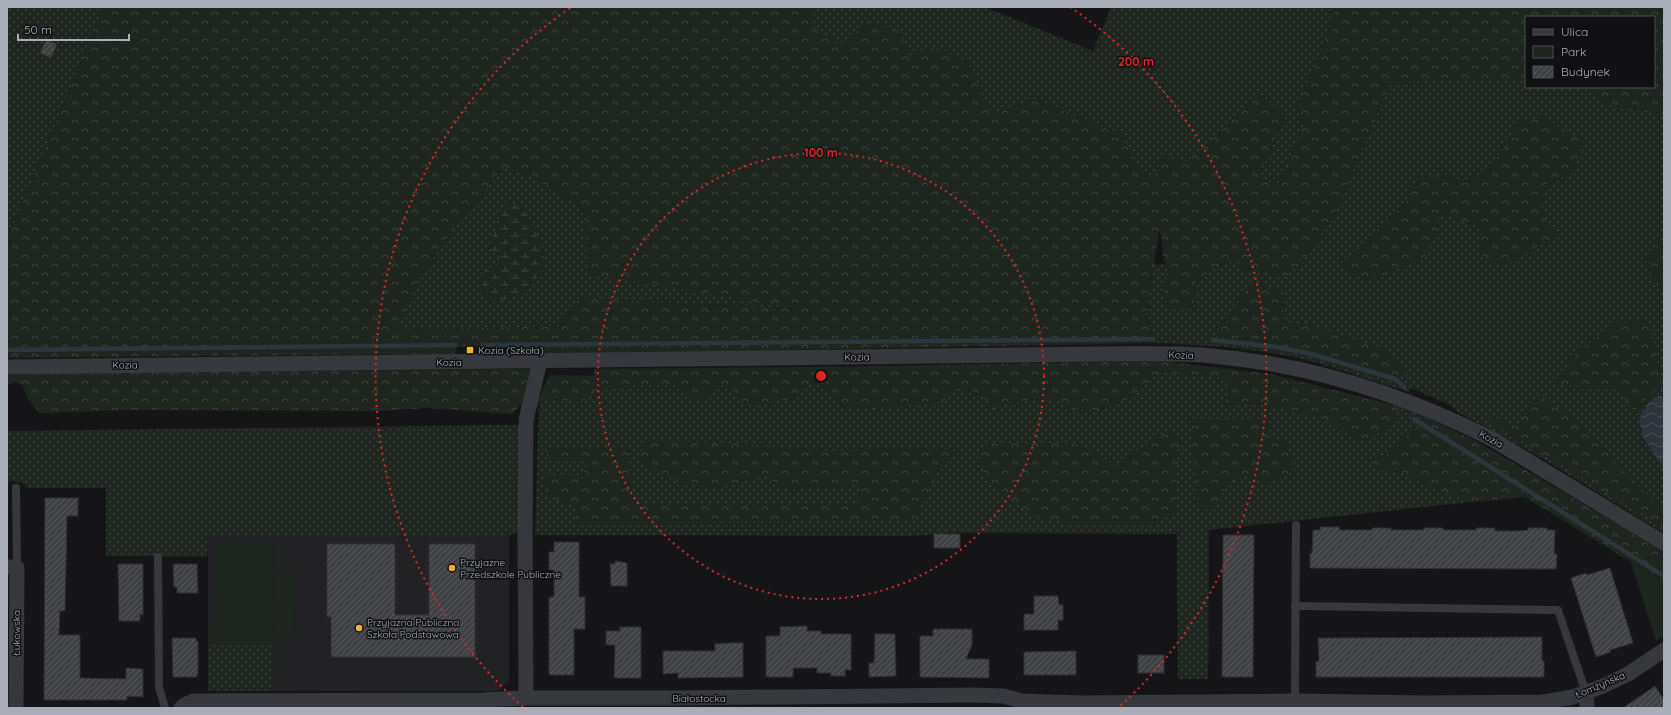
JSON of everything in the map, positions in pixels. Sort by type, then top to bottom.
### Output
[{"type":"street","name":"Kozia","points":[[7,367],[1146,354],[1203,356],[1262,362],[1314,372],[1378,390],[1462,424],[1492,439],[1664,543]]},
{"type":"street","points":[[526,698],[526,420],[540,361]]},
{"type":"street","name":"Łukowska","points":[[12,567],[16,708]]},
{"type":"street","name":"Łomżyńska","points":[[1218,701],[1242,704],[1295,701],[1538,702],[1559,700],[1586,693],[1628,674],[1664,650]]},
{"type":"street","points":[[1586,693],[1587,708]]},
{"type":"street","name":"Białostocka","points":[[181,708],[193,701],[483,700],[526,698],[675,703],[975,695],[1003,702],[1022,701],[1083,703],[1218,701]]},
{"type":"lane","points":[[12,567],[16,488]]},
{"type":"lane","points":[[1295,701],[1296,525]]},
{"type":"lane","points":[[158,557],[159,687],[165,708]]},
{"type":"lane","points":[[1295,606],[1558,610],[1586,693]]},
{"type":"shaded area","points":[[208,535],[509,535],[509,680],[498,691],[208,691]]},
{"type":"green space","points":[[7,7],[104,7],[7,240]]},
{"type":"green space","points":[[104,7],[811,7],[813,29],[845,44],[867,22],[899,31],[910,58],[928,47],[967,59],[988,110],[997,113],[1035,99],[1121,134],[1138,169],[1154,177],[1163,154],[1186,162],[1261,95],[1285,116],[1259,177],[1277,186],[1304,125],[1297,106],[1324,46],[1336,7],[1664,7],[1664,115],[1607,105],[1594,91],[1574,88],[1655,88],[1655,16],[1525,16],[1525,81],[1499,78],[1391,83],[1335,214],[1300,265],[1287,275],[1274,275],[1242,270],[1237,258],[1210,271],[1195,283],[1194,306],[1179,311],[1168,307],[1165,299],[1164,286],[1168,273],[1163,257],[1162,238],[1159,231],[1146,315],[1154,343],[513,355],[513,347],[456,347],[455,356],[389,354],[7,358],[7,240]],"holes":[[[504,167],[529,176],[582,208],[589,262],[587,274],[801,309],[579,298],[559,326],[397,330],[421,275],[459,222]]]},
{"type":"green space","points":[[811,7],[985,7],[1093,51],[1111,7],[1336,7],[1324,46],[1297,106],[1304,125],[1277,186],[1259,177],[1285,116],[1261,95],[1186,162],[1155,177],[1138,170],[1121,134],[1035,99],[997,113],[988,110],[967,59],[910,58],[845,44],[813,30]]},
{"type":"green space","points":[[1383,71],[1525,71],[1525,88],[1655,88],[1655,86],[1664,76],[1664,232],[1645,264],[1664,296],[1664,397],[1659,396],[1643,437],[1664,469],[1664,533],[1540,457],[1458,412],[1452,406],[1411,388],[1409,392],[1310,361],[1272,353],[1213,346],[1154,343],[1146,315],[1154,264],[1165,264],[1168,273],[1194,306],[1195,283],[1210,271],[1237,258],[1300,265],[1335,214],[1390,83]],"holes":[[[1519,121],[1574,172],[1547,184],[1540,207],[1556,237],[1482,228],[1439,213],[1436,235],[1338,267],[1407,201],[1444,174],[1466,183],[1495,162]],[[1251,283],[1283,290],[1282,325],[1391,381],[1311,357],[1275,351],[1216,334]]]},
{"type":"green space","points":[[1542,117],[1583,140],[1574,172],[1547,184],[1540,207],[1556,237],[1501,267],[1480,254],[1482,228],[1439,213],[1436,235],[1423,259],[1367,281],[1338,267],[1407,201],[1418,177],[1444,174],[1466,183],[1495,162],[1519,121]]},
{"type":"green space","points":[[505,166],[529,176],[582,208],[589,262],[588,274],[806,309],[579,298],[559,326],[396,330],[421,275],[459,222]],"holes":[[[524,208],[543,252],[541,272],[529,286],[516,295],[484,294],[481,287],[483,273],[493,267],[498,266],[501,261],[501,256],[491,250],[490,245],[501,214]]]},
{"type":"green space","points":[[512,204],[524,208],[531,221],[544,253],[544,266],[536,278],[522,291],[506,299],[492,302],[484,292],[481,280],[482,275],[491,268],[498,266],[501,261],[501,256],[491,250],[490,245],[500,217]]},
{"type":"green space","points":[[1664,232],[1664,296],[1645,264]]},
{"type":"green space","points":[[1251,283],[1283,290],[1283,324],[1304,323],[1389,351],[1406,374],[1391,381],[1311,357],[1220,344],[1216,334]]},
{"type":"green space","points":[[1648,319],[1663,383],[1634,411],[1617,389],[1561,385],[1556,382],[1577,352],[1618,322]]},
{"type":"green space","points":[[1162,361],[1271,374],[1401,407],[1392,425],[1375,436],[1365,440],[1356,438],[1319,417],[1254,403],[1226,406],[1231,379],[1160,371],[1132,398],[1099,409],[1066,410],[1058,397],[1004,403],[993,411],[982,395],[955,386],[943,402],[872,409],[841,407],[824,385],[810,383],[794,399],[745,405],[727,386],[716,385],[703,399],[689,401],[676,386],[627,386],[604,389],[581,402],[539,398],[550,375],[594,376],[594,369],[822,367]]},
{"type":"green space","points":[[530,369],[523,399],[513,414],[429,408],[378,411],[130,410],[40,413],[29,401],[23,386],[15,382],[7,385],[7,375],[67,373]]},
{"type":"green space","points":[[1160,371],[1231,379],[1226,406],[1254,403],[1319,417],[1356,438],[1365,440],[1375,436],[1401,407],[1427,418],[1389,453],[1367,462],[1378,469],[1404,473],[1439,491],[1471,502],[1209,530],[1208,679],[1178,679],[1177,534],[960,533],[908,536],[535,535],[539,398],[581,402],[604,389],[627,386],[676,386],[703,399],[716,385],[794,399],[810,383],[824,385],[841,407],[954,386],[1004,403],[1058,397],[1066,410],[1099,409],[1132,398]]},
{"type":"green space","points":[[1539,396],[1571,415],[1598,442],[1624,472],[1664,511],[1664,527],[1488,421],[1492,416],[1516,427]]},
{"type":"green space","points":[[1241,418],[1265,419],[1271,438],[1287,441],[1294,472],[1265,484],[1245,475],[1226,486],[1214,508],[1198,506],[1190,421]]},
{"type":"green space","points":[[1427,418],[1478,442],[1664,551],[1664,582],[1525,497],[1471,502],[1439,491],[1404,473],[1378,469],[1366,462],[1389,453]]},
{"type":"green space","points":[[520,425],[519,533],[509,535],[208,535],[207,557],[106,556],[106,488],[27,488],[22,483],[9,481],[7,488],[7,431]]},
{"type":"green space","points":[[1170,430],[1179,439],[1175,512],[1151,524],[1071,524],[1038,517],[1025,511],[985,477],[979,458],[988,444],[1057,443],[1082,445],[1115,465]]},
{"type":"green space","points":[[643,441],[730,443],[834,451],[886,448],[955,450],[940,468],[914,520],[575,524],[576,506],[548,498],[543,474],[583,478],[588,459],[546,459],[548,449],[628,449],[632,503],[746,506],[796,504],[857,505],[861,485],[786,490],[765,476],[715,488],[683,484],[640,463]]},
{"type":"green space","points":[[213,542],[272,543],[272,644],[212,644]]},
{"type":"green space","points":[[274,545],[284,545],[284,573],[295,573],[294,636],[283,636],[283,681],[273,681]]},
{"type":"green space","points":[[1631,562],[1664,582],[1664,636],[1656,641]]},
{"type":"green space","points":[[208,644],[272,644],[271,691],[208,691]]},
{"type":"water","points":[[1659,396],[1664,397],[1664,469],[1643,437],[1639,419],[1649,402]]},
{"type":"building","points":[[46,40],[57,44],[51,58],[40,53]]},
{"type":"building","points":[[45,498],[78,498],[78,516],[67,516],[65,611],[60,611],[59,635],[80,635],[80,678],[126,679],[126,668],[143,669],[143,697],[127,696],[127,700],[44,700]]},
{"type":"building","points":[[1320,527],[1339,527],[1340,530],[1372,530],[1372,528],[1391,528],[1391,530],[1424,530],[1424,528],[1443,528],[1443,530],[1476,530],[1476,528],[1495,528],[1495,531],[1520,531],[1528,530],[1528,528],[1547,528],[1547,530],[1555,530],[1554,554],[1557,554],[1556,569],[1310,568],[1313,530],[1320,530]]},
{"type":"building","points":[[934,534],[960,534],[960,548],[934,548]]},
{"type":"building","points":[[1223,535],[1254,535],[1253,677],[1222,677]]},
{"type":"building","points":[[554,542],[579,542],[579,597],[585,597],[585,629],[574,629],[574,675],[549,675],[549,597],[554,597],[554,570],[549,570],[549,552],[554,552]]},
{"type":"building","points":[[327,544],[395,544],[395,615],[429,615],[429,544],[475,544],[475,657],[331,657],[331,617],[327,617]]},
{"type":"building","points":[[616,561],[627,563],[627,586],[611,586],[610,564],[614,564]]},
{"type":"building","points":[[118,564],[143,564],[143,615],[140,614],[140,621],[119,621]]},
{"type":"building","points":[[173,564],[197,564],[198,593],[177,593],[177,587],[174,587]]},
{"type":"building","points":[[1610,568],[1633,643],[1610,650],[1611,652],[1596,657],[1571,578]]},
{"type":"building","points":[[1034,596],[1058,596],[1059,605],[1063,605],[1063,620],[1058,620],[1058,630],[1024,630],[1024,614],[1034,614]]},
{"type":"building","points":[[807,626],[807,631],[821,631],[821,634],[851,634],[851,670],[845,670],[845,676],[831,676],[831,673],[817,673],[817,668],[793,668],[793,677],[766,677],[766,636],[780,636],[780,627]]},
{"type":"building","points":[[620,627],[641,627],[641,678],[614,678],[615,645],[606,645],[606,631],[620,631]]},
{"type":"building","points":[[933,629],[972,629],[972,645],[966,659],[989,659],[989,678],[920,677],[920,636],[933,636]]},
{"type":"building","points":[[875,634],[895,634],[896,676],[869,677],[869,663],[874,663]]},
{"type":"building","points":[[1542,637],[1544,677],[1316,677],[1316,661],[1319,662],[1318,638]]},
{"type":"building","points":[[172,638],[196,638],[196,641],[198,641],[197,677],[173,677]]},
{"type":"building","points":[[743,643],[743,677],[678,678],[678,673],[663,674],[663,651],[715,651],[715,644]]},
{"type":"building","points":[[1076,651],[1076,675],[1024,675],[1024,652]]},
{"type":"building","points":[[1138,655],[1164,655],[1164,673],[1138,673]]},
{"type":"building","points":[[1655,686],[1664,700],[1664,708],[1623,708]]},
{"type":"waterway","points":[[483,345],[1153,339]]},
{"type":"waterway","points":[[1213,340],[1277,347],[1311,354],[1395,379],[1404,387]]},
{"type":"waterway","points":[[7,350],[456,345]]},
{"type":"waterway","points":[[1414,419],[1664,576]]},
{"type":"place","name":"Kozia (Szkoła)","points":[[470,350]]},
{"type":"place","name":"Przyjazne Przedszkole Publiczne","points":[[452,568]]},
{"type":"place","name":"Przyjazna Publiczna Szkoła Podstawowa","points":[[359,628]]}]
